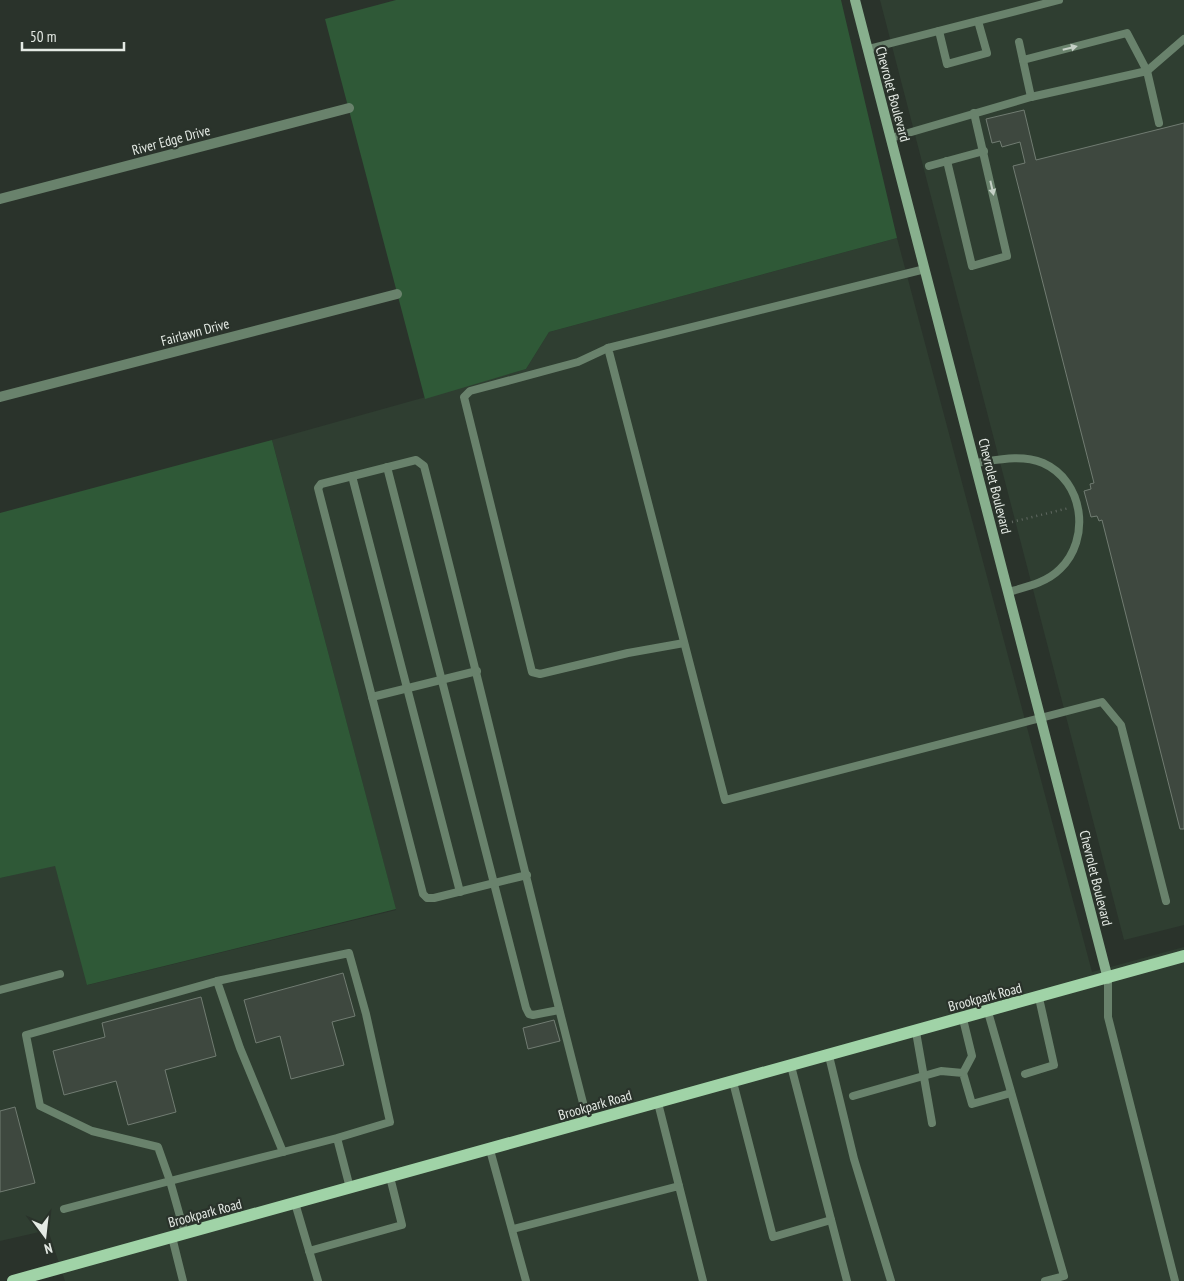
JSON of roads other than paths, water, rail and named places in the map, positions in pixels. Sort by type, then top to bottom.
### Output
[{"type":"main road","name":"Chevrolet Boulevard","points":[[855,0],[1108,979]]},
{"type":"main road","name":"Brookpark Road","points":[[13,1281],[1108,979],[1184,956]]},
{"type":"street","name":"River Edge Drive","points":[[0,199],[349,108]]},
{"type":"street","name":"Fairlawn Drive","points":[[0,397],[397,294]]},
{"type":"lane","points":[[868,49],[1059,0]]},
{"type":"lane","points":[[939,31],[947,64],[987,53],[978,20]]},
{"type":"lane","points":[[1023,60],[1127,33],[1147,71],[1160,123]]},
{"type":"lane","points":[[891,138],[1031,97],[1147,71],[1184,40]]},
{"type":"lane","points":[[1019,42],[1031,97]]},
{"type":"lane","points":[[947,161],[972,266],[1007,256],[974,113]]},
{"type":"lane","points":[[930,166],[984,152]]},
{"type":"lane","points":[[684,643],[628,653],[540,674],[532,672],[464,397],[470,390],[578,362],[608,348],[924,269]]},
{"type":"lane","points":[[608,348],[725,800],[1102,702],[1120,725],[1166,901]]},
{"type":"lane","points":[[975,464],[1010,458],[1026,458],[1042,462],[1056,470],[1064,479],[1072,491],[1077,506],[1080,530],[1068,560],[1050,577],[1008,592]]},
{"type":"lane","points":[[527,875],[434,898],[427,898],[423,894],[318,488],[321,484],[416,460],[424,466],[477,671],[588,1122]]},
{"type":"lane","points":[[387,468],[529,1014],[533,1016],[559,1010]]},
{"type":"lane","points":[[352,476],[460,892]]},
{"type":"lane","points":[[372,697],[477,671]]},
{"type":"lane","points":[[64,1209],[170,1181],[337,1138],[390,1122],[366,1014],[349,953],[218,981],[26,1035],[40,1106],[92,1131],[158,1147],[170,1181],[185,1234]]},
{"type":"lane","points":[[0,990],[60,974]]},
{"type":"lane","points":[[1108,979],[1108,1017],[1175,1281]]},
{"type":"lane","points":[[218,981],[240,1048],[283,1152]]},
{"type":"lane","points":[[1025,1074],[1054,1065],[1039,998]]},
{"type":"lane","points":[[988,1012],[1064,1276],[1045,1281]]},
{"type":"lane","points":[[963,1019],[972,1056],[962,1073],[972,1104],[1011,1093]]},
{"type":"lane","points":[[916,1032],[932,1123]]},
{"type":"lane","points":[[829,1056],[854,1159],[891,1281]]},
{"type":"lane","points":[[792,1066],[847,1281]]},
{"type":"lane","points":[[853,1096],[941,1071],[962,1073]]},
{"type":"lane","points":[[733,1082],[772,1236],[831,1220]]},
{"type":"lane","points":[[658,1103],[701,1281]]},
{"type":"lane","points":[[337,1138],[350,1188]]},
{"type":"lane","points":[[490,1150],[526,1281]]},
{"type":"lane","points":[[309,1251],[402,1225],[390,1177]]},
{"type":"lane","points":[[513,1229],[679,1186]]},
{"type":"lane","points":[[295,1203],[318,1281]]},
{"type":"lane","points":[[172,1237],[183,1281]]}]
